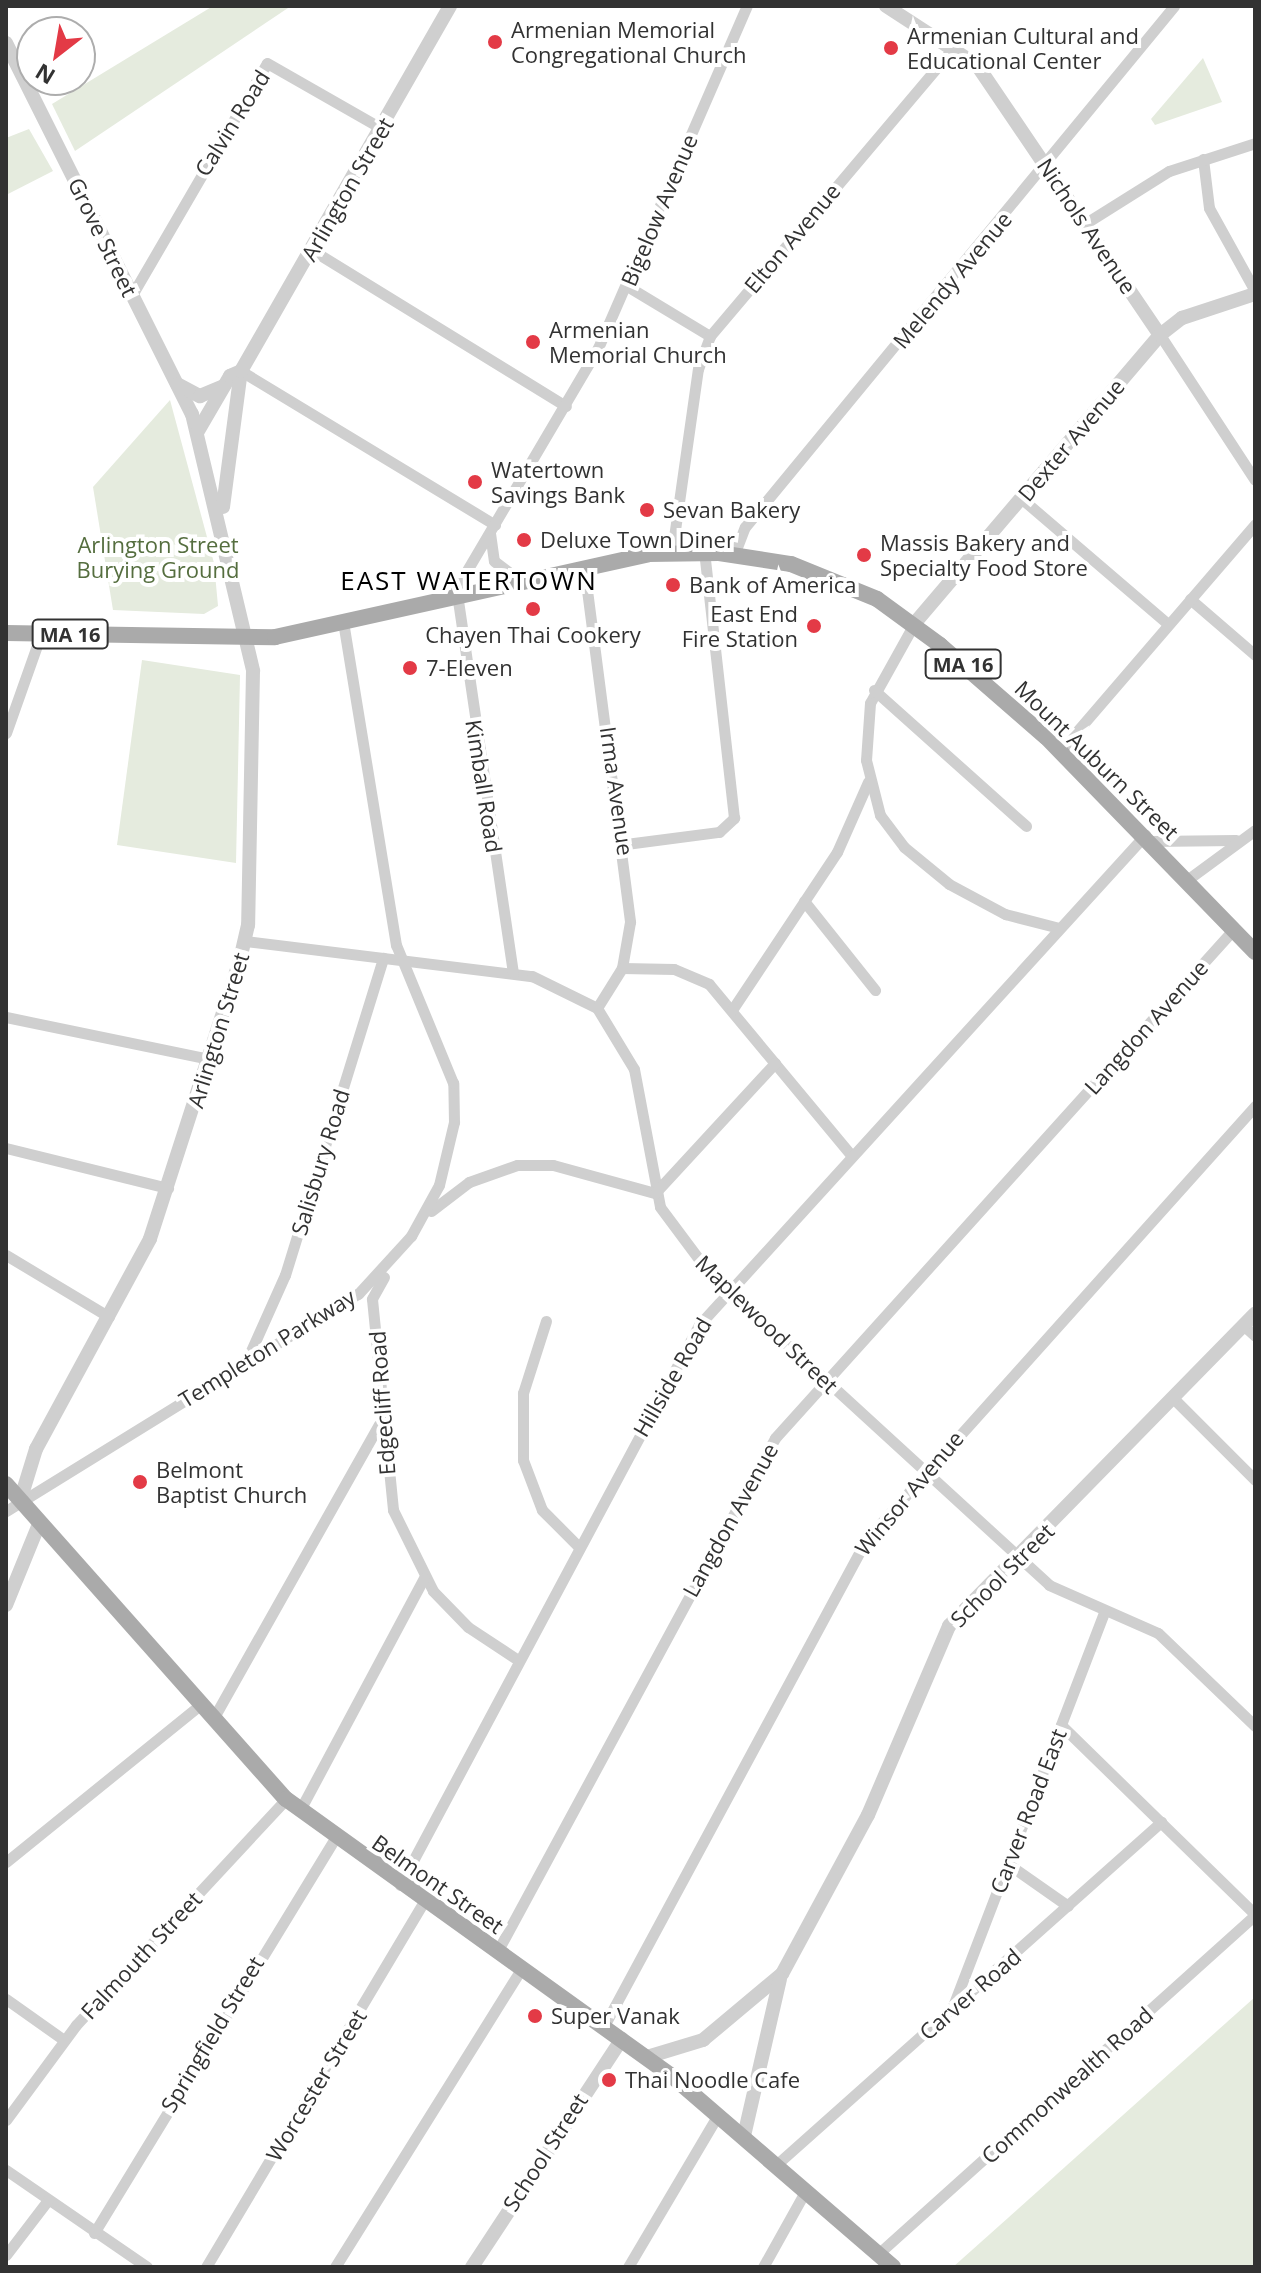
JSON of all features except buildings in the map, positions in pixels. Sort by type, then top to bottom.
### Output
[{"type":"main road","name":"Mount Auburn Street","points":[[6,633],[249,639],[344,626],[584,567],[672,551],[734,555],[826,575],[914,624],[1060,751],[1148,838],[1255,952]]},
{"type":"main road","name":"Belmont Street","points":[[6,1484],[13,1506],[39,1524],[293,1805],[400,1885],[647,2057],[744,2136],[886,2262]]},
{"type":"street","name":"Arlington Street","points":[[13,1506],[36,1449],[109,1317],[168,1188],[245,941],[249,639],[198,431],[224,386],[241,371],[450,6]]},
{"type":"street","name":"Bigelow Avenue","points":[[455,599],[492,529],[566,406],[627,286],[747,6]]},
{"type":"street","name":"Nichols Avenue","points":[[886,6],[955,46],[986,77],[1255,480]]},
{"type":"street","name":"Melendy Avenue","points":[[734,555],[745,527],[1047,166],[1174,6]]},
{"type":"street","name":"Grove Street","points":[[6,43],[198,431]]},
{"type":"street","name":"Elton Avenue","points":[[672,551],[698,369],[710,336],[955,46]]},
{"type":"street","name":"Calvin Road","points":[[132,295],[267,63],[381,128]]},
{"type":"street","points":[[1086,223],[1158,176],[1255,143]]},
{"type":"street","points":[[1203,159],[1209,208],[1255,292]]},
{"type":"street","points":[[312,250],[566,406]]},
{"type":"street","points":[[627,286],[710,336]]},
{"type":"street","name":"Dexter Avenue","points":[[914,624],[1160,335],[1182,318],[1255,292]]},
{"type":"street","name":"Arlington Street","points":[[222,523],[232,417],[241,371]]},
{"type":"street","points":[[241,371],[492,529],[497,566],[524,582]]},
{"type":"street","points":[[177,384],[200,396],[224,386]]},
{"type":"street","points":[[198,431],[217,430],[232,417]]},
{"type":"street","points":[[1022,499],[1168,624]]},
{"type":"street","points":[[1060,751],[1255,524]]},
{"type":"street","points":[[626,844],[731,826],[704,552]]},
{"type":"street","name":"Irma Avenue","points":[[584,567],[626,844],[630,922],[622,968],[597,1008]]},
{"type":"street","name":"Kimball Road","points":[[455,599],[513,973]]},
{"type":"street","points":[[1190,599],[1255,655]]},
{"type":"street","points":[[732,1010],[804,901],[868,782],[874,690],[914,624]]},
{"type":"street","name":"Templeton Parkway","points":[[13,1506],[358,1294],[411,1236],[439,1185],[455,1104],[448,1064],[396,945],[344,626]]},
{"type":"street","points":[[6,733],[41,634]]},
{"type":"street","points":[[874,690],[1026,826]]},
{"type":"street","points":[[868,782],[891,832],[933,873],[1005,914],[1059,928]]},
{"type":"street","points":[[1187,880],[1236,840],[1255,830]]},
{"type":"street","points":[[1148,838],[1236,840]]},
{"type":"street","name":"Hillside Road","points":[[400,1885],[687,1343],[727,1290],[1059,928],[1148,838]]},
{"type":"street","points":[[804,901],[875,990]]},
{"type":"street","name":"Langdon Avenue","points":[[497,1952],[753,1472],[824,1379],[1233,930]]},
{"type":"street","name":"Maplewood Street","points":[[245,941],[513,973],[550,981],[597,1008],[634,1069],[655,1193],[683,1241],[727,1290],[1018,1558],[1063,1595],[1158,1633],[1255,1726]]},
{"type":"street","name":"Salisbury Road","points":[[246,1362],[285,1275],[383,958]]},
{"type":"street","points":[[622,968],[687,972],[732,1010],[851,1155]]},
{"type":"street","points":[[6,1017],[209,1059]]},
{"type":"street","points":[[655,1193],[775,1063]]},
{"type":"street","name":"Winsor Avenue","points":[[604,2026],[842,1578],[923,1470],[1255,1106]]},
{"type":"street","points":[[6,1148],[168,1188]]},
{"type":"street","name":"Edgecliff Road","points":[[518,1660],[462,1621],[424,1578],[393,1510],[379,1424],[372,1299],[411,1236],[454,1191],[517,1165],[553,1165],[655,1193]]},
{"type":"street","points":[[6,1255],[109,1317]]},
{"type":"street","name":"School Street","points":[[744,2136],[782,1974],[864,1825],[946,1631],[1250,1331],[1255,1314]]},
{"type":"street","points":[[546,1321],[523,1393],[523,1460],[542,1510],[579,1547]]},
{"type":"street","points":[[1176,1401],[1255,1480]]},
{"type":"street","points":[[213,1719],[379,1424]]},
{"type":"street","points":[[6,1605],[39,1524]]},
{"type":"street","name":"Falmouth Street","points":[[6,2120],[64,2040],[293,1805],[424,1578]]},
{"type":"street","name":"Carver Road East","points":[[951,2011],[1105,1611]]},
{"type":"street","points":[[6,1862],[200,1705]]},
{"type":"street","points":[[1061,1725],[1255,1914]]},
{"type":"street","name":"Carver Road","points":[[776,2165],[1161,1822]]},
{"type":"street","name":"Springfield Street","points":[[94,2233],[335,1838]]},
{"type":"street","points":[[1008,1864],[1068,1906]]},
{"type":"street","name":"Worcester Street","points":[[206,2267],[424,1902]]},
{"type":"street","name":"Commonwealth Road","points":[[886,2262],[1255,1914]]},
{"type":"street","points":[[335,2267],[521,1969]]},
{"type":"street","name":"School Street","points":[[647,2057],[703,2040],[782,1974]]},
{"type":"street","points":[[6,1999],[64,2040]]},
{"type":"street","name":"School Street","points":[[472,2267],[622,2039]]},
{"type":"street","points":[[628,2267],[718,2115]]},
{"type":"street","points":[[6,2170],[147,2267]]},
{"type":"street","points":[[763,2267],[806,2190]]},
{"type":"street","points":[[6,2255],[48,2200]]},
{"type":"green space","points":[[213,6],[291,6],[75,151],[52,104],[65,96],[96,96],[96,77]]},
{"type":"green space","points":[[1203,58],[1222,102],[1155,125],[1151,119]]},
{"type":"green space","points":[[29,129],[53,171],[6,195],[6,138]]},
{"type":"green space","name":"Arlington Street Burying Ground","points":[[170,400],[214,563],[218,606],[204,614],[113,610],[93,487]]},
{"type":"green space","points":[[142,660],[240,675],[236,863],[117,845]]},
{"type":"green space","points":[[1255,1997],[1255,2267],[953,2267]]},
{"type":"place","name":"Armenian Memorial Congregational Church","points":[[495,42]]},
{"type":"place","name":"Armenian Cultural and Educational Center","points":[[891,48]]},
{"type":"place","name":"Armenian Memorial Church","points":[[533,342]]},
{"type":"place","name":"Watertown Savings Bank","points":[[475,482]]},
{"type":"place","name":"Sevan Bakery","points":[[647,510]]},
{"type":"place","name":"Deluxe Town Diner","points":[[524,540]]},
{"type":"place","name":"Massis Bakery and Specialty Food Store","points":[[864,555]]},
{"type":"place","name":"Bank of America","points":[[673,585]]},
{"type":"place","name":"Chayen Thai Cookery","points":[[533,609]]},
{"type":"place","name":"East End Fire Station","points":[[814,626]]},
{"type":"place","name":"7-Eleven","points":[[410,668]]},
{"type":"place","name":"Belmont Baptist Church","points":[[140,1482]]},
{"type":"place","name":"Super Vanak","points":[[535,2016]]},
{"type":"place","name":"Thai Noodle Cafe","points":[[609,2080]]},
{"type":"district","name":"EAST WATERTOWN","points":[[469,581]]}]
